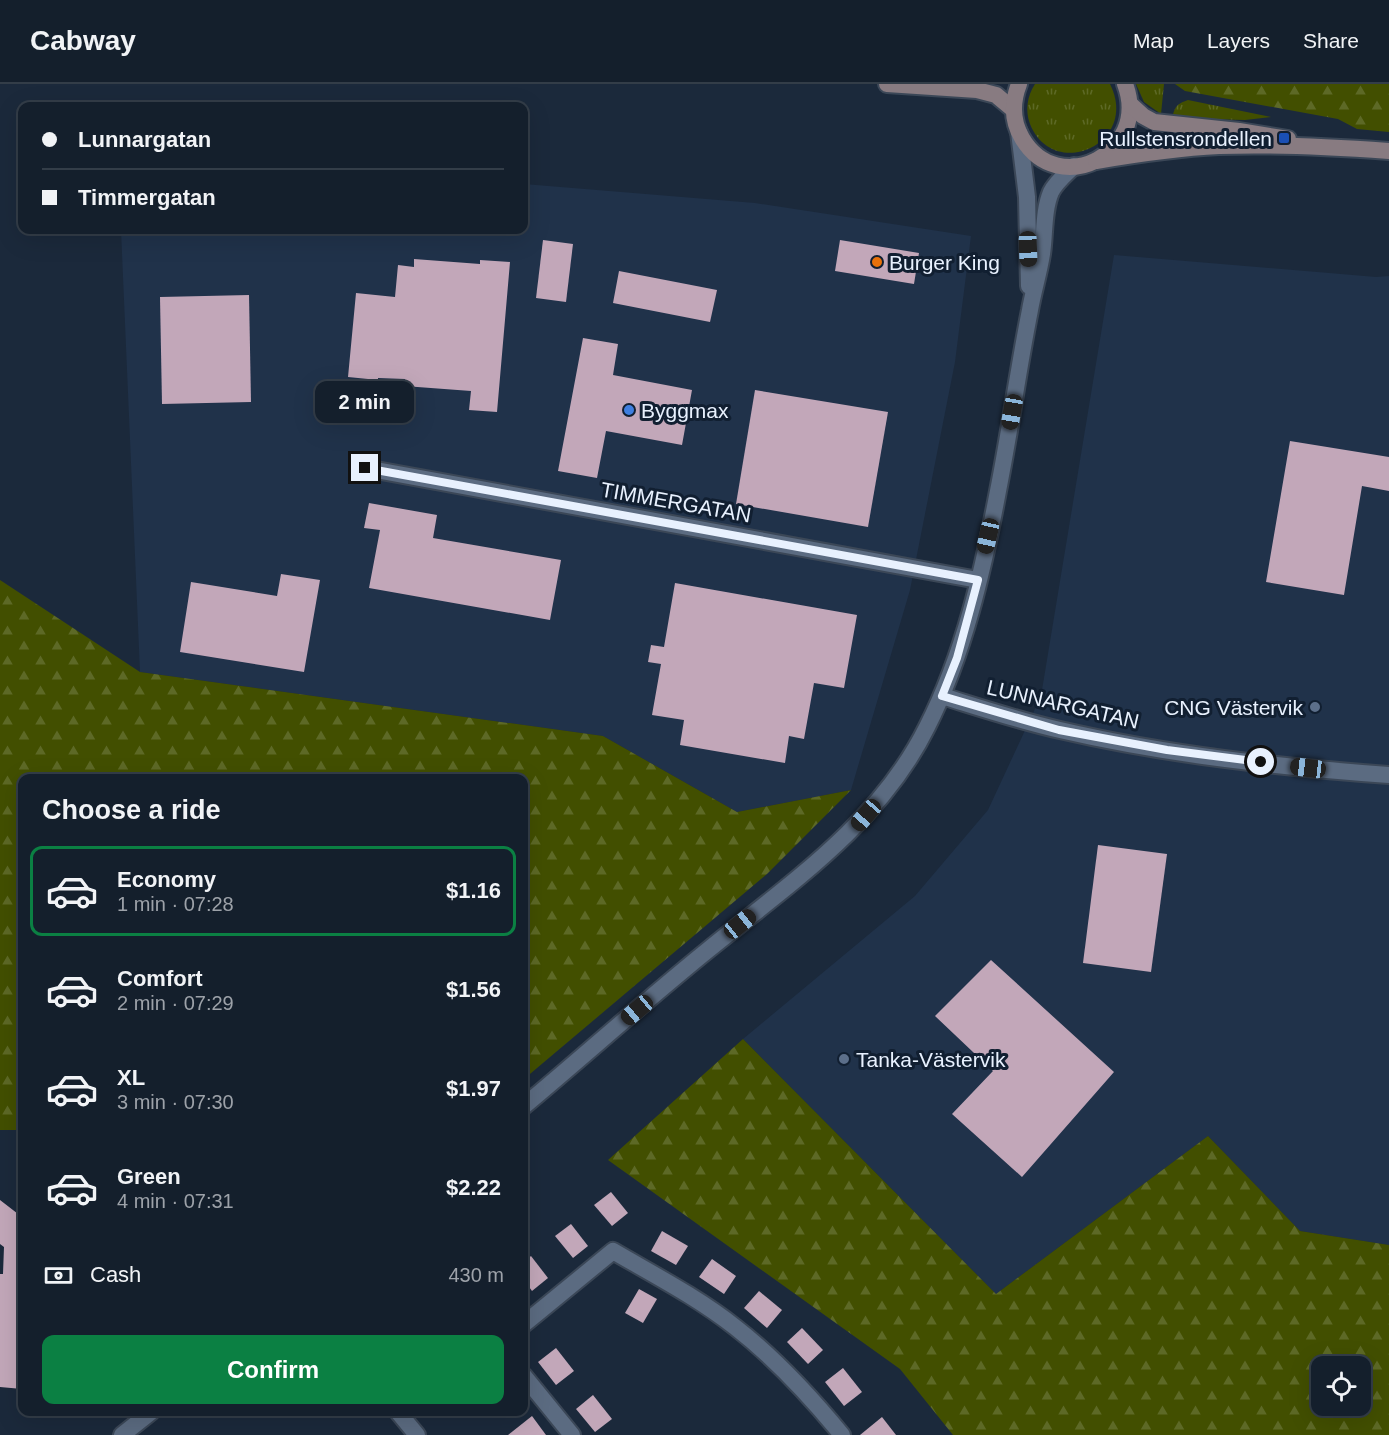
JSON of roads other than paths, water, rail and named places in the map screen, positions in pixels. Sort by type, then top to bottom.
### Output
[{"type":"main road","points":[[887,84],[977,90],[996,95],[1014,110]]},
{"type":"main road","points":[[1019,84],[1014,98],[1019,132],[1032,151],[1041,158],[1062,166],[1074,166],[1152,152],[1219,146],[1336,147],[1389,151]]},
{"type":"main road","points":[[1096,161],[1115,148],[1127,128],[1131,105],[1125,84]]},
{"type":"main road","points":[[1131,105],[1154,122],[1239,131],[1336,147]]},
{"type":"street","points":[[1019,132],[1027,197],[1029,311]]},
{"type":"street","points":[[528,1103],[707,951],[829,853],[880,798],[906,763],[926,730],[957,658],[978,580],[998,491],[1029,311],[1042,254],[1048,202],[1052,190],[1074,166]]},
{"type":"street","name":"TIMMERGATAN","points":[[365,468],[978,580]]},
{"type":"street","name":"LUNNARGATAN","points":[[942,696],[1059,730],[1127,744],[1320,770],[1389,775]]},
{"type":"street","points":[[528,1321],[612,1251],[690,1296],[735,1327],[806,1391],[841,1434]]},
{"type":"street","points":[[528,1381],[572,1435]]},
{"type":"street","points":[[122,1435],[146,1416]]},
{"type":"street","points":[[401,1416],[417,1435]]},
{"type":"place","name":"Rullstensrondellen","points":[[1284,138]]},
{"type":"place","name":"Burger King","points":[[877,262]]},
{"type":"place","name":"Byggmax","points":[[629,410]]},
{"type":"place","name":"CNG Västervik","points":[[1315,707]]},
{"type":"place","name":"Tanka-Västervik","points":[[844,1059]]}]
